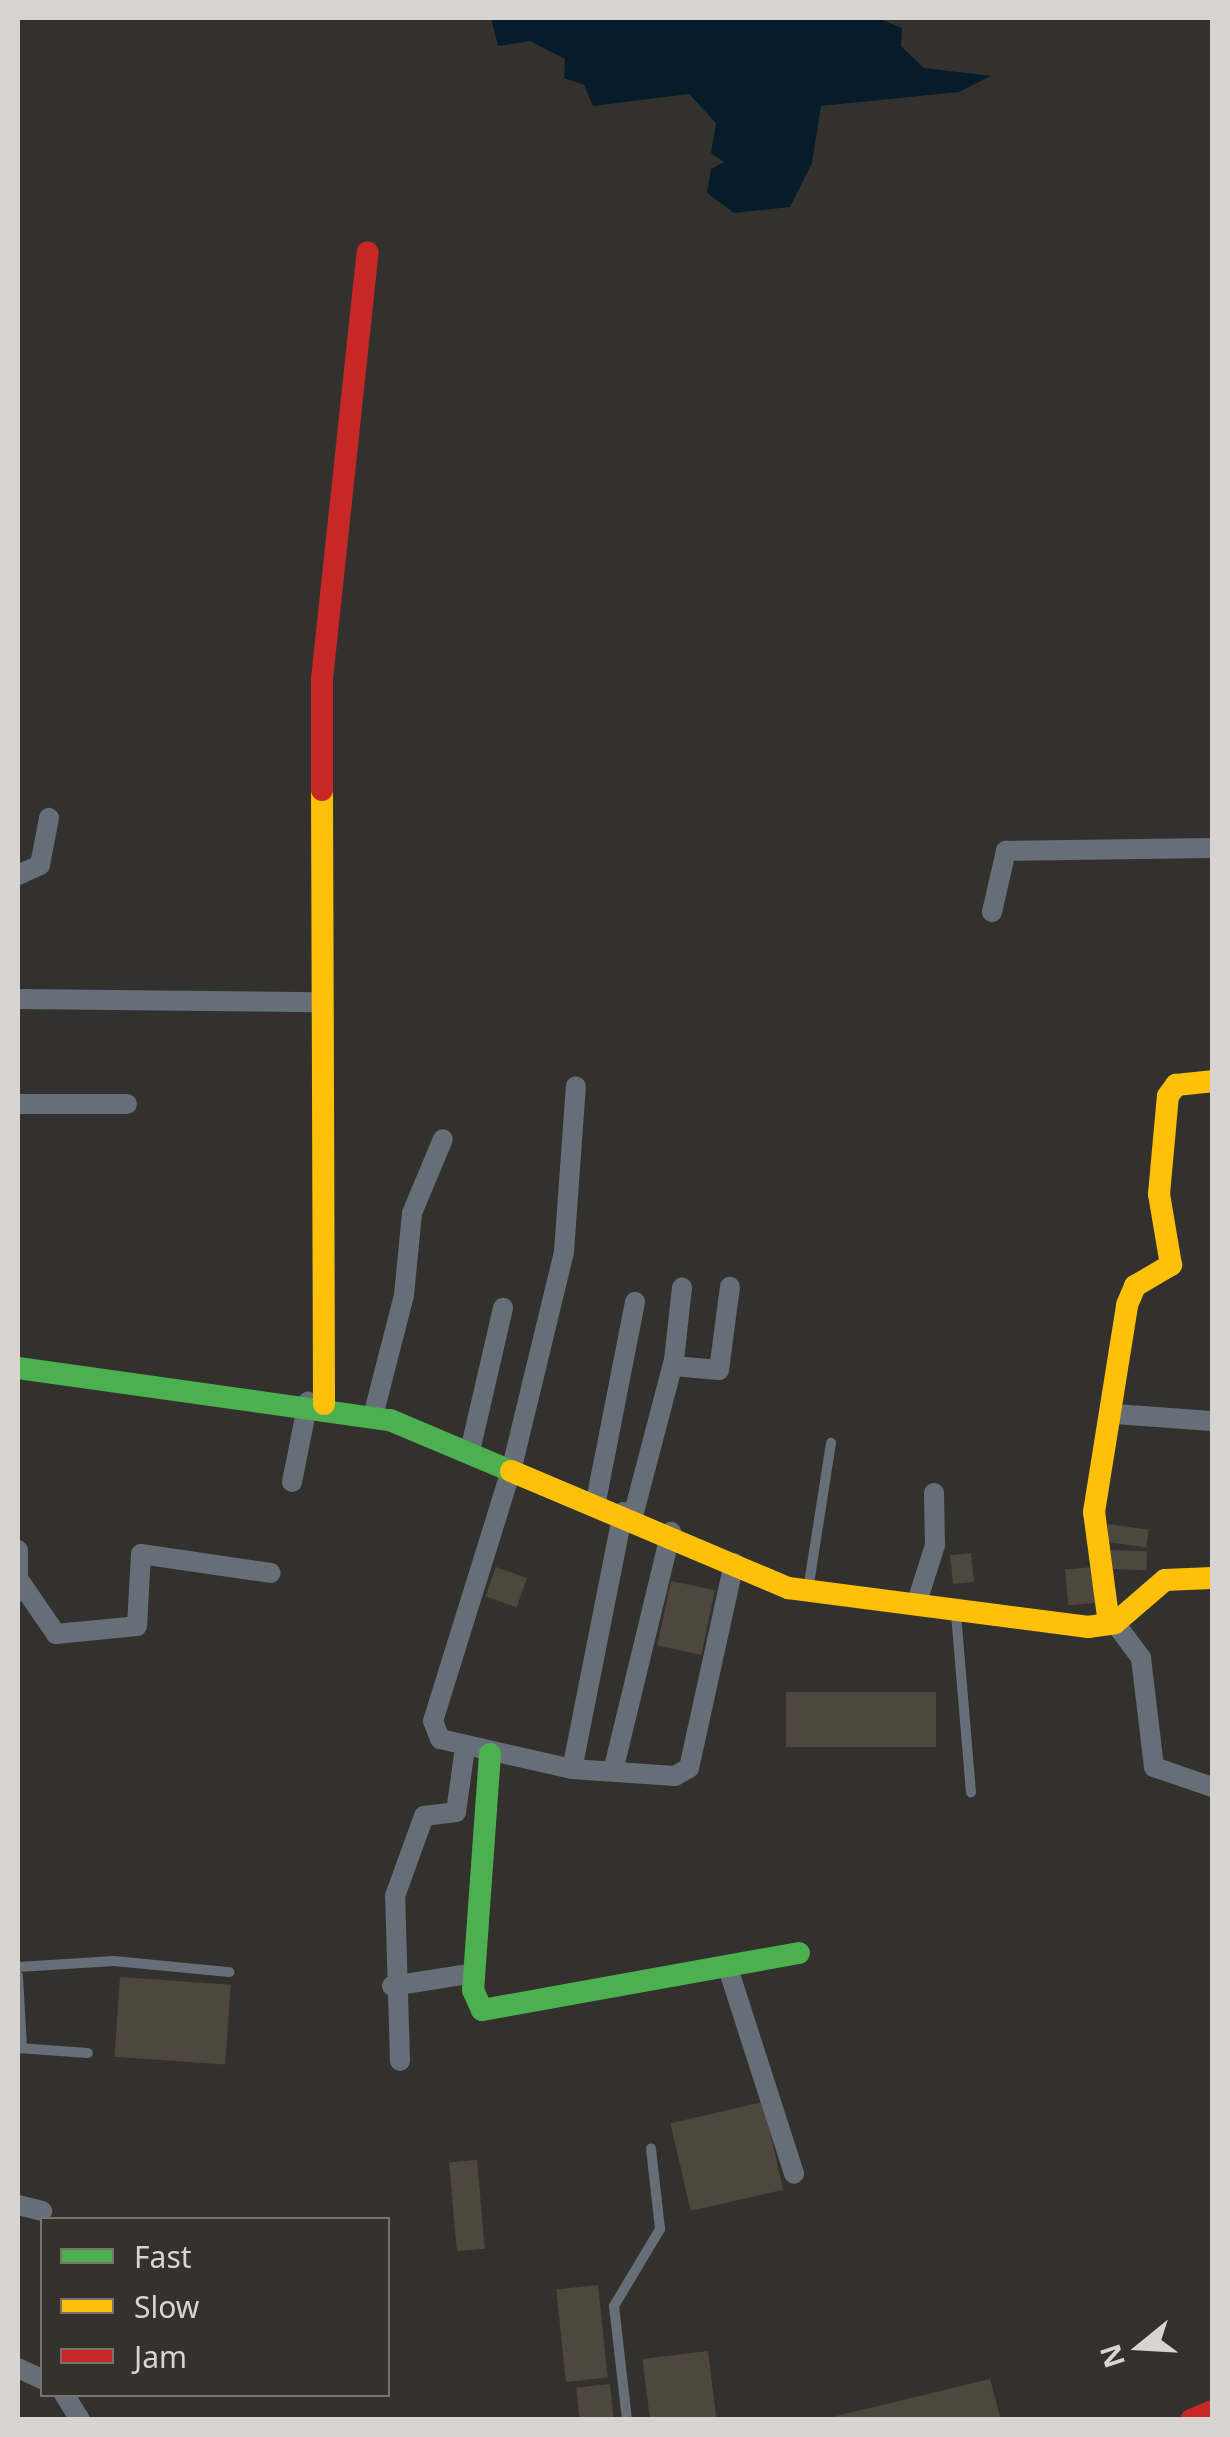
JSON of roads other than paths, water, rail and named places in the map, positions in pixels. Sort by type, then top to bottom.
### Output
[{"type":"street","points":[[292,1482],[316,1403],[325,608],[368,252]]},
{"type":"street","points":[[18,875],[40,866],[49,818]]},
{"type":"street","points":[[992,912],[1006,852],[1212,848]]},
{"type":"street","points":[[18,999],[319,1002]]},
{"type":"street","points":[[1212,1081],[1176,1085],[1168,1096],[1159,1194],[1171,1265],[1131,1290],[1115,1414],[1094,1512],[1112,1623],[1141,1658],[1154,1766],[1212,1787]]},
{"type":"street","points":[[576,1086],[564,1252],[512,1467],[433,1720],[440,1739],[490,1754],[572,1769],[614,1767],[675,1776],[693,1762],[734,1563]]},
{"type":"street","points":[[18,1104],[127,1104]]},
{"type":"street","points":[[373,1416],[404,1295],[412,1213],[443,1140]]},
{"type":"street","points":[[572,1769],[628,1514],[673,1366],[682,1286]]},
{"type":"street","points":[[673,1366],[719,1370],[730,1288]]},
{"type":"street","points":[[596,1501],[635,1302]]},
{"type":"street","points":[[470,1451],[502,1308]]},
{"type":"street","points":[[18,1368],[316,1403],[373,1416],[512,1467],[808,1591],[916,1606],[1112,1623],[1166,1580],[1212,1578]]},
{"type":"street","points":[[1115,1414],[1212,1421]]},
{"type":"street","points":[[916,1606],[934,1551],[934,1493]]},
{"type":"street","points":[[614,1767],[671,1532]]},
{"type":"street","points":[[18,1550],[19,1587],[56,1634],[137,1626],[141,1554],[271,1574]]},
{"type":"street","points":[[400,2061],[392,1986],[397,1887],[424,1816],[456,1812],[464,1748]]},
{"type":"street","points":[[490,1754],[474,1973],[474,2000],[488,2012],[799,1954]]},
{"type":"street","points":[[728,1968],[794,2174]]},
{"type":"street","points":[[392,1986],[474,1973]]},
{"type":"street","points":[[18,2205],[42,2211]]},
{"type":"street","points":[[66,2397],[80,2420]]},
{"type":"street","points":[[1191,2420],[1212,2411]]},
{"type":"lane","points":[[808,1591],[832,1442]]},
{"type":"lane","points":[[956,1609],[971,1792]]},
{"type":"lane","points":[[18,1967],[114,1961],[229,1972]]},
{"type":"lane","points":[[18,1976],[20,2048],[88,2053]]},
{"type":"lane","points":[[627,2420],[614,2306],[660,2229],[651,2149]]},
{"type":"water","points":[[491,18],[877,18],[902,28],[901,46],[924,68],[991,76],[959,92],[821,106],[812,163],[790,207],[734,213],[707,193],[711,169],[724,162],[711,153],[716,123],[689,94],[593,106],[584,85],[564,78],[565,59],[530,41],[498,46]]}]
